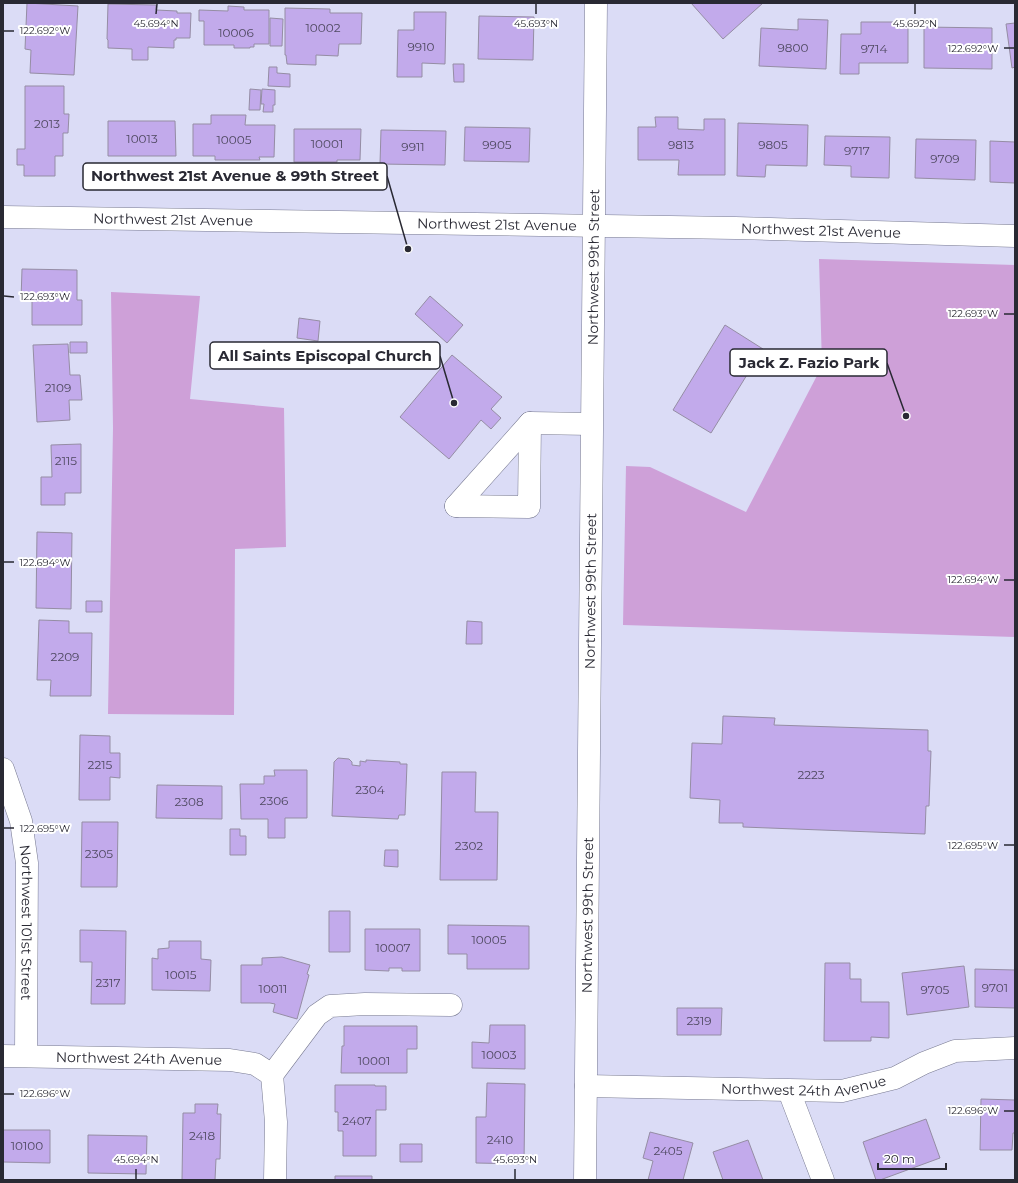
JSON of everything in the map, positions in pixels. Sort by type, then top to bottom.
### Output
[{"type":"street","name":"Northwest 99th Street","points":[[585,1180],[596,3]]},
{"type":"street","name":"Northwest 21st Avenue","points":[[3,217],[735,228],[1015,236]]},
{"type":"street","points":[[530,423],[591,424]]},
{"type":"street","name":"Northwest 101st Street","points":[[3,769],[21,821],[27,863],[26,1056]]},
{"type":"street","points":[[275,1180],[276,1122],[272,1075],[318,1014],[330,1006],[359,1004],[451,1005]]},
{"type":"street","name":"Northwest 24th Avenue","points":[[586,1086],[842,1091],[895,1078],[924,1063],[955,1051],[1015,1048]]},
{"type":"street","name":"Northwest 24th Avenue","points":[[3,1056],[230,1060],[255,1064],[272,1075]]},
{"type":"street","points":[[789,1091],[823,1180]]},
{"type":"shaded area","points":[[819,259],[1015,265],[1015,637],[623,625],[626,466],[650,467],[746,512],[822,366]]},
{"type":"shaded area","points":[[111,292],[200,296],[190,399],[284,408],[286,547],[235,549],[234,715],[108,714],[113,428]]},
{"type":"building","points":[[27,3],[78,6],[74,75],[30,73],[31,50],[25,49]]},
{"type":"building","points":[[691,3],[763,3],[723,39]]},
{"type":"building","points":[[108,4],[156,5],[156,10],[191,13],[190,38],[176,38],[176,40],[174,40],[174,48],[148,47],[148,60],[132,60],[132,49],[108,48]]},
{"type":"building","points":[[228,6],[244,7],[244,10],[269,10],[269,44],[254,44],[254,47],[250,48],[234,48],[234,45],[204,45],[204,21],[199,21],[199,10],[228,11]]},
{"type":"building","points":[[285,8],[330,9],[330,13],[362,13],[361,44],[339,44],[338,56],[316,55],[316,65],[287,64],[285,55]]},
{"type":"building","points":[[414,12],[446,12],[445,64],[422,63],[422,77],[397,77],[398,30],[414,30]]},
{"type":"building","points":[[479,16],[534,17],[533,60],[478,59]]},
{"type":"building","points":[[270,18],[283,19],[282,46],[270,46]]},
{"type":"building","points":[[798,19],[828,20],[826,69],[759,66],[761,28],[798,30]]},
{"type":"building","points":[[861,22],[908,22],[908,63],[859,63],[859,74],[840,74],[841,34],[861,34]]},
{"type":"building","points":[[1015,23],[1015,67],[1012,68],[1006,24]]},
{"type":"building","points":[[924,27],[992,28],[992,69],[924,68]]},
{"type":"building","points":[[453,64],[464,64],[464,82],[454,82]]},
{"type":"building","points":[[269,67],[277,67],[277,73],[290,74],[290,87],[268,86]]},
{"type":"building","points":[[25,86],[64,86],[64,114],[69,114],[68,133],[63,133],[63,156],[55,156],[55,176],[24,176],[24,165],[17,165],[17,149],[25,149]]},
{"type":"building","points":[[250,89],[261,90],[260,110],[249,110]]},
{"type":"building","points":[[262,89],[275,90],[275,105],[273,105],[273,112],[263,112],[264,104],[261,104]]},
{"type":"building","points":[[211,115],[246,115],[245,125],[275,125],[274,157],[259,157],[260,160],[215,160],[215,156],[193,156],[193,124],[211,124]]},
{"type":"building","points":[[655,117],[678,117],[678,129],[704,130],[704,119],[725,119],[725,175],[678,175],[679,160],[638,160],[638,127],[656,127]]},
{"type":"building","points":[[108,121],[175,121],[176,156],[108,156]]},
{"type":"building","points":[[738,123],[808,125],[807,166],[766,165],[765,177],[737,176]]},
{"type":"building","points":[[465,127],[530,128],[529,162],[464,161]]},
{"type":"building","points":[[294,129],[361,129],[360,160],[337,160],[337,162],[294,162]]},
{"type":"building","points":[[381,130],[446,131],[445,165],[380,164]]},
{"type":"building","points":[[825,136],[890,137],[889,178],[851,177],[851,166],[824,165]]},
{"type":"building","points":[[916,139],[976,140],[975,180],[915,178]]},
{"type":"building","points":[[990,141],[1015,142],[1015,183],[990,182]]},
{"type":"building","points":[[22,269],[77,270],[77,300],[82,300],[82,325],[32,325],[32,300],[21,300]]},
{"type":"building","points":[[430,296],[463,325],[447,343],[415,314]]},
{"type":"building","points":[[299,318],[320,321],[318,341],[297,338]]},
{"type":"building","points":[[725,325],[763,349],[711,433],[673,410]]},
{"type":"building","points":[[70,342],[87,342],[87,353],[70,353]]},
{"type":"building","points":[[68,344],[70,375],[80,375],[82,400],[69,400],[70,420],[37,422],[33,345]]},
{"type":"building","points":[[452,355],[502,397],[491,409],[501,418],[491,429],[481,420],[449,459],[400,417]]},
{"type":"building","points":[[81,444],[81,493],[65,493],[65,505],[41,505],[41,477],[52,477],[51,445]]},
{"type":"building","points":[[37,532],[72,533],[71,609],[36,608]]},
{"type":"building","points":[[86,601],[102,601],[102,612],[86,612]]},
{"type":"building","points":[[39,620],[69,621],[69,633],[92,633],[91,696],[50,696],[51,680],[37,680]]},
{"type":"building","points":[[467,621],[482,622],[482,644],[466,644]]},
{"type":"building","points":[[723,716],[775,718],[774,725],[928,730],[928,751],[931,751],[929,806],[926,806],[925,834],[743,827],[743,823],[719,823],[720,800],[690,798],[692,743],[722,744]]},
{"type":"building","points":[[80,735],[110,736],[110,753],[120,753],[120,778],[110,777],[110,800],[79,800]]},
{"type":"building","points":[[338,758],[349,759],[352,762],[352,765],[360,766],[360,761],[366,762],[366,760],[400,762],[400,764],[407,764],[405,815],[399,815],[398,819],[332,816],[334,762]]},
{"type":"building","points":[[274,770],[307,770],[307,818],[285,818],[285,838],[268,838],[268,819],[241,819],[240,784],[264,784],[264,776],[275,776]]},
{"type":"building","points":[[442,772],[476,772],[475,812],[498,812],[497,880],[440,880]]},
{"type":"building","points":[[157,785],[222,786],[222,819],[156,818]]},
{"type":"building","points":[[82,822],[118,822],[117,887],[81,887]]},
{"type":"building","points":[[230,829],[240,829],[240,836],[246,836],[246,855],[230,855]]},
{"type":"building","points":[[385,850],[398,850],[398,867],[384,866]]},
{"type":"building","points":[[329,911],[350,911],[350,952],[329,952]]},
{"type":"building","points":[[448,925],[529,926],[529,969],[467,969],[467,954],[448,954]]},
{"type":"building","points":[[365,929],[420,929],[420,971],[402,971],[402,968],[389,968],[389,971],[365,970]]},
{"type":"building","points":[[80,930],[126,931],[125,1004],[91,1004],[92,962],[80,962]]},
{"type":"building","points":[[169,941],[201,941],[201,959],[211,960],[210,991],[152,990],[152,958],[158,959],[158,949],[169,948]]},
{"type":"building","points":[[282,957],[310,965],[307,974],[309,975],[297,1019],[273,1012],[275,1004],[241,1003],[241,965],[262,965],[262,958]]},
{"type":"building","points":[[825,963],[850,963],[850,979],[861,979],[861,1002],[889,1002],[889,1038],[871,1037],[871,1041],[824,1041]]},
{"type":"building","points":[[964,966],[969,1007],[907,1015],[902,973]]},
{"type":"building","points":[[975,969],[1015,970],[1015,1008],[975,1007]]},
{"type":"building","points":[[677,1008],[722,1008],[721,1035],[677,1035]]},
{"type":"building","points":[[490,1025],[525,1025],[525,1069],[472,1068],[472,1042],[489,1043]]},
{"type":"building","points":[[344,1026],[417,1026],[417,1049],[407,1049],[407,1073],[341,1073],[342,1046],[344,1046]]},
{"type":"building","points":[[487,1083],[525,1084],[524,1164],[476,1163],[476,1117],[486,1117]]},
{"type":"building","points":[[335,1085],[386,1086],[386,1110],[376,1110],[376,1156],[343,1156],[343,1131],[338,1131],[338,1112],[335,1112]]},
{"type":"building","points":[[981,1099],[1015,1100],[1015,1133],[1013,1133],[1012,1150],[980,1150]]},
{"type":"building","points":[[195,1104],[218,1104],[217,1114],[221,1114],[220,1159],[216,1159],[215,1180],[182,1180],[183,1113],[195,1113]]},
{"type":"building","points":[[926,1119],[940,1158],[880,1180],[876,1180],[863,1142]]},
{"type":"building","points":[[3,1130],[50,1130],[50,1163],[3,1162]]},
{"type":"building","points":[[650,1132],[693,1143],[683,1180],[648,1180],[653,1161],[643,1158]]},
{"type":"building","points":[[88,1135],[147,1136],[146,1174],[88,1173]]},
{"type":"building","points":[[748,1140],[763,1180],[723,1180],[713,1152]]},
{"type":"building","points":[[400,1144],[422,1144],[422,1162],[400,1162]]},
{"type":"building","points":[[335,1176],[372,1176],[372,1180],[335,1180]]},
{"type":"place","name":"Northwest 21st Avenue & 99th Street","points":[[408,249]]},
{"type":"place","name":"All Saints Episcopal Church","points":[[454,403]]},
{"type":"place","name":"Jack Z. Fazio Park","points":[[906,416]]}]
